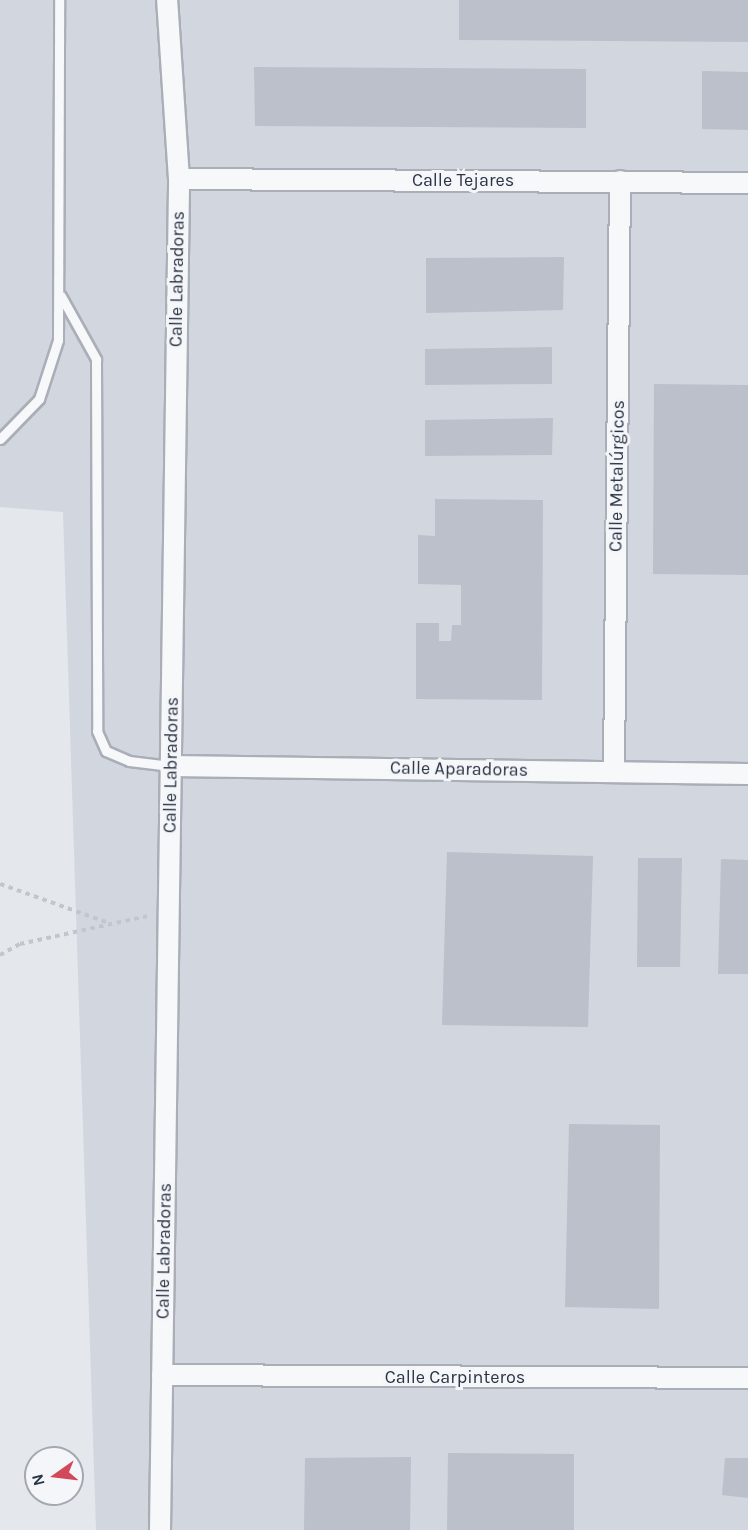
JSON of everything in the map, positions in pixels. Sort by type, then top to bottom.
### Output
[{"type":"street","name":"Calle Labradoras","points":[[160,1530],[179,179],[167,0]]},
{"type":"street","name":"Calle Tejares","points":[[179,179],[748,183]]},
{"type":"street","name":"Calle Metalúrgicos","points":[[614,771],[620,181]]},
{"type":"street","name":"Calle Aparadoras","points":[[171,766],[748,774]]},
{"type":"street","name":"Calle Carpinteros","points":[[162,1375],[748,1378]]},
{"type":"lane","points":[[0,439],[39,399],[58,339],[61,296],[59,0]]},
{"type":"lane","points":[[61,296],[96,358],[98,731],[106,751],[129,761],[171,766]]},
{"type":"path","points":[[0,884],[109,924]]},
{"type":"path","points":[[0,954],[20,944],[169,912]]},
{"type":"shaded area","points":[[0,0],[748,0],[748,1530],[96,1530],[63,512],[0,507]]},
{"type":"building","points":[[459,0],[748,0],[748,42],[459,40]]},
{"type":"building","points":[[254,67],[586,69],[586,128],[255,126]]},
{"type":"building","points":[[702,71],[748,72],[748,130],[702,129]]},
{"type":"building","points":[[564,257],[563,310],[426,313],[426,258]]},
{"type":"building","points":[[552,347],[552,384],[425,385],[425,349]]},
{"type":"building","points":[[654,384],[748,385],[748,575],[653,574]]},
{"type":"building","points":[[553,418],[552,455],[425,456],[425,420]]},
{"type":"building","points":[[435,499],[543,500],[542,700],[416,699],[416,623],[439,623],[439,641],[451,641],[452,625],[461,625],[461,585],[418,584],[418,535],[435,536]]},
{"type":"building","points":[[447,852],[593,856],[588,1027],[442,1025]]},
{"type":"building","points":[[638,858],[682,858],[680,967],[637,967]]},
{"type":"building","points":[[721,859],[748,860],[748,974],[718,974]]},
{"type":"building","points":[[569,1124],[660,1125],[659,1309],[565,1307]]},
{"type":"building","points":[[448,1453],[574,1454],[574,1530],[447,1530]]},
{"type":"building","points":[[411,1457],[410,1530],[304,1530],[305,1458]]},
{"type":"building","points":[[725,1458],[748,1458],[748,1498],[722,1495]]}]
